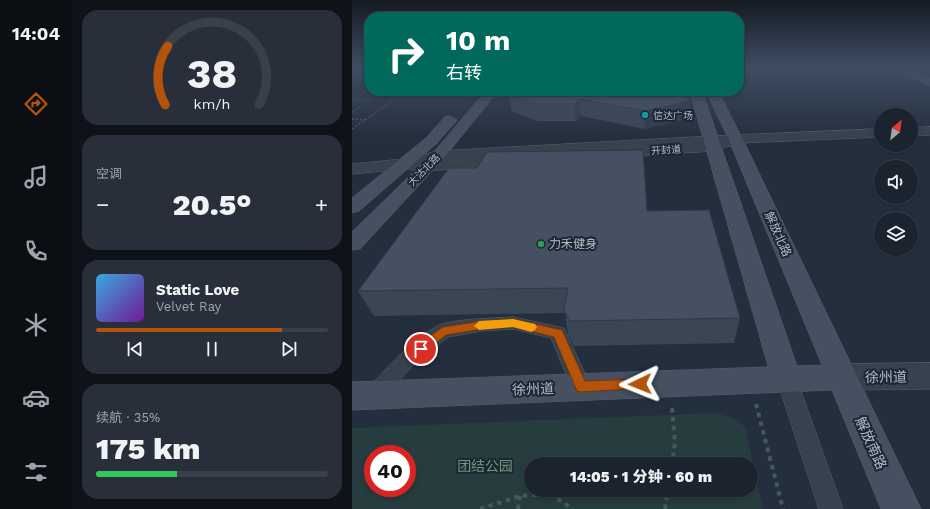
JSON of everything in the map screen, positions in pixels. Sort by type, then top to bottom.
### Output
[{"type":"main road","name":"大沽北路","points":[[352,207],[431,141],[472,96]]},
{"type":"main road","name":"大沽北路","points":[[352,244],[434,161],[488,96]]},
{"type":"main road","points":[[697,96],[711,144],[787,380]]},
{"type":"main road","name":"解放北路","points":[[714,96],[736,140],[841,378]]},
{"type":"main road","name":"徐州道","points":[[363,395],[750,380],[841,378]]},
{"type":"main road","name":"解放南路","points":[[841,378],[901,509]]},
{"type":"street","points":[[918,132],[930,131]]},
{"type":"street","name":"开封道","points":[[352,169],[434,161],[711,144],[736,140],[874,134]]},
{"type":"street","name":"徐州道","points":[[841,378],[930,376]]},
{"type":"lane","points":[[363,395],[443,331],[482,325],[513,323],[558,334],[581,387]]},
{"type":"lane","points":[[787,380],[831,509]]},
{"type":"path","points":[[352,99],[364,92]]},
{"type":"path","points":[[352,129],[400,96]]},
{"type":"path","points":[[352,99],[394,100],[457,96]]},
{"type":"path","points":[[352,112],[360,107]]},
{"type":"path","points":[[352,119],[365,120]]},
{"type":"path","points":[[750,380],[783,509]]},
{"type":"path","points":[[670,383],[674,443],[673,457]]},
{"type":"path","points":[[480,509],[520,496],[550,494],[573,509]]},
{"type":"path","points":[[518,509],[520,496]]},
{"type":"path","points":[[665,509],[667,497]]},
{"type":"green space","name":"团结公园","points":[[717,413],[734,419],[745,427],[752,457],[524,457],[524,497],[758,497],[758,486],[763,509],[352,509],[352,428]]},
{"type":"building","points":[[513,96],[686,96],[690,101],[645,111],[579,99],[574,104],[534,104]]},
{"type":"building","points":[[643,150],[647,211],[709,210],[740,318],[570,321],[564,309],[568,288],[358,291],[449,168],[477,168],[487,152]]},
{"type":"slow traffic","points":[[479,326],[513,323],[531,327]]},
{"type":"place","name":"信达广场","points":[[645,115]]},
{"type":"place","name":"力禾健身","points":[[541,244]]},
{"type":"route","points":[[421,349],[443,331],[482,325],[513,323],[558,334],[581,387],[640,384]]}]
